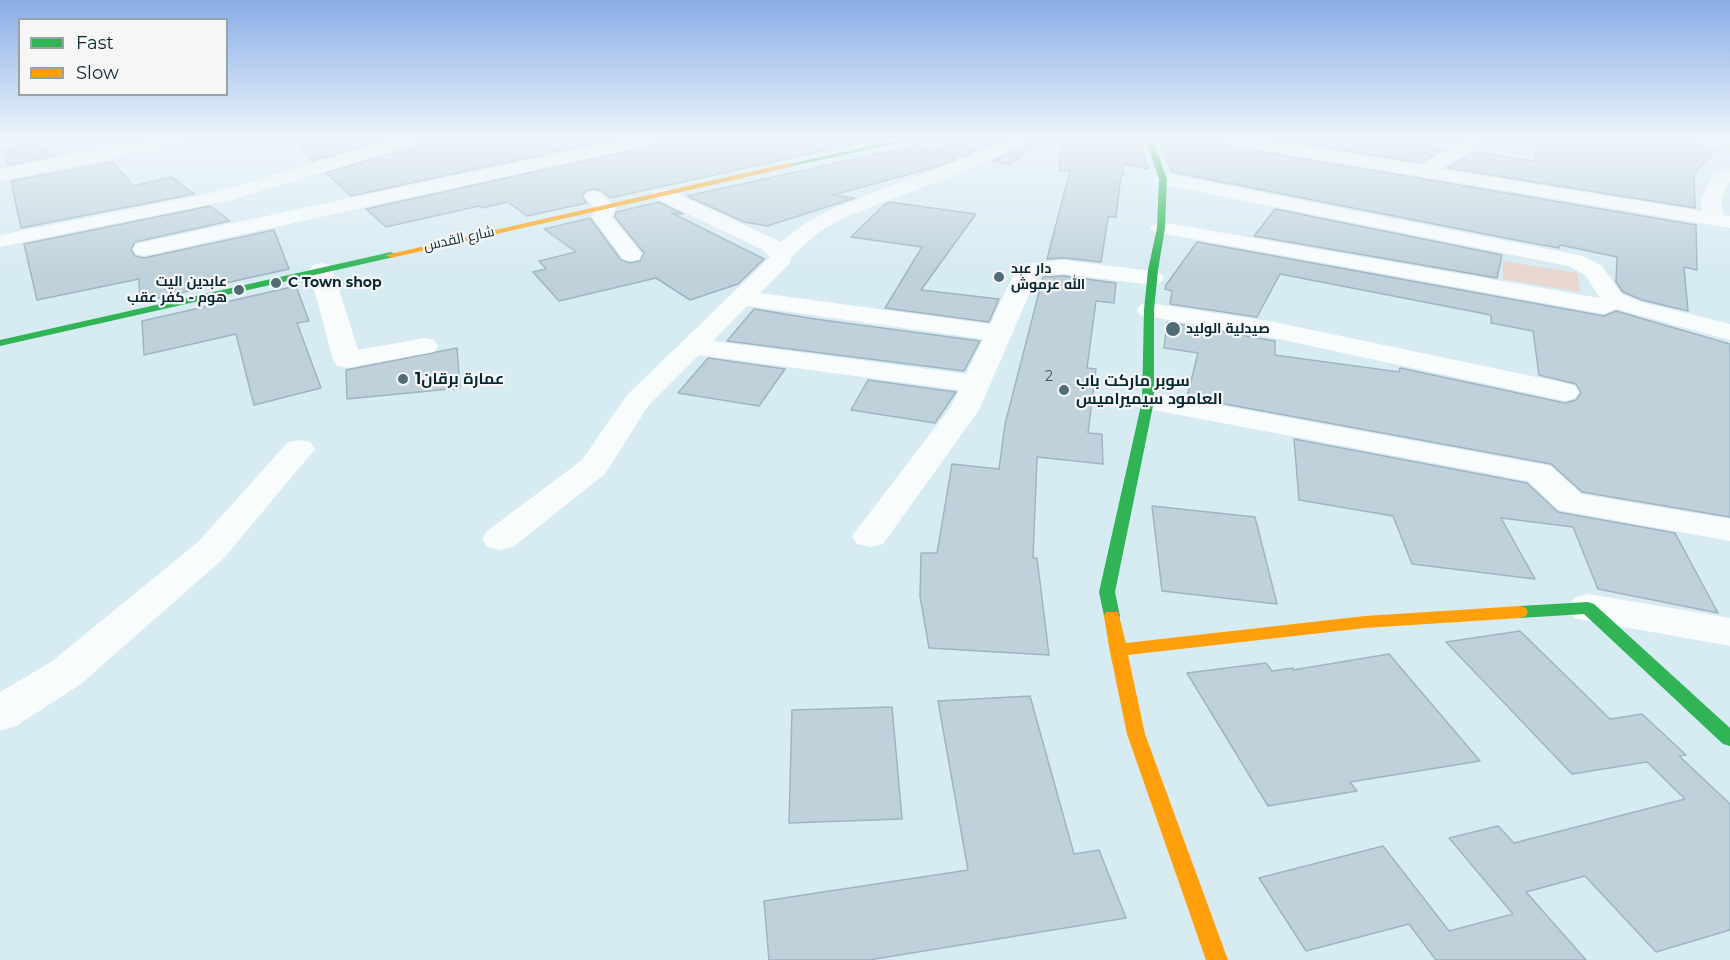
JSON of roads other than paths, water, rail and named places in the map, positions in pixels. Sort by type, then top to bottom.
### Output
[{"type":"street","points":[[0,241],[224,196],[268,183]]},
{"type":"street","points":[[144,249],[449,183]]},
{"type":"street","name":"شارع القدس","points":[[0,343],[315,265],[680,183]]},
{"type":"street","name":"شارع القدس","points":[[600,202],[662,194],[713,183]]},
{"type":"street","points":[[500,539],[594,467],[637,401],[743,298],[781,259],[781,254],[813,227],[841,212],[918,183]]},
{"type":"street","points":[[1163,183],[1161,228],[1149,310],[1148,401],[1107,592],[1136,734],[1217,960]]},
{"type":"street","points":[[1183,183],[1575,261],[1593,270],[1613,299],[1632,307],[1730,332]]},
{"type":"street","points":[[1499,183],[1721,221]]},
{"type":"street","points":[[1718,183],[1712,200],[1721,221]]},
{"type":"street","points":[[662,194],[771,245],[781,254]]},
{"type":"street","points":[[600,202],[602,217],[631,254]]},
{"type":"street","points":[[1161,228],[1604,307],[1613,299]]},
{"type":"street","points":[[315,265],[347,360],[424,346]]},
{"type":"street","points":[[870,536],[964,410],[1024,278],[1034,269],[1064,267],[1152,278]]},
{"type":"street","points":[[743,298],[999,333]]},
{"type":"street","points":[[1149,310],[1274,330],[1565,392]]},
{"type":"street","points":[[694,346],[975,384]]},
{"type":"street","points":[[1148,401],[1539,473],[1570,503],[1730,530]]},
{"type":"street","points":[[0,714],[66,673],[211,550],[299,449]]},
{"type":"street","points":[[1117,647],[1124,649],[1365,622],[1588,608],[1730,632]]},
{"type":"street","points":[[1588,608],[1730,739]]},
{"type":"place","name":"دار عبد الله عرموش","points":[[999,277]]},
{"type":"place","name":"C Town shop","points":[[276,283]]},
{"type":"place","name":"عابدين اليت هوم - كفر عقب","points":[[239,290]]},
{"type":"place","name":"صيدلية الوليد","points":[[1173,329]]},
{"type":"place","name":"1عمارة برقان","points":[[403,379]]},
{"type":"place","name":"سوبر ماركت باب العامود سيميراميس","points":[[1064,390]]}]
